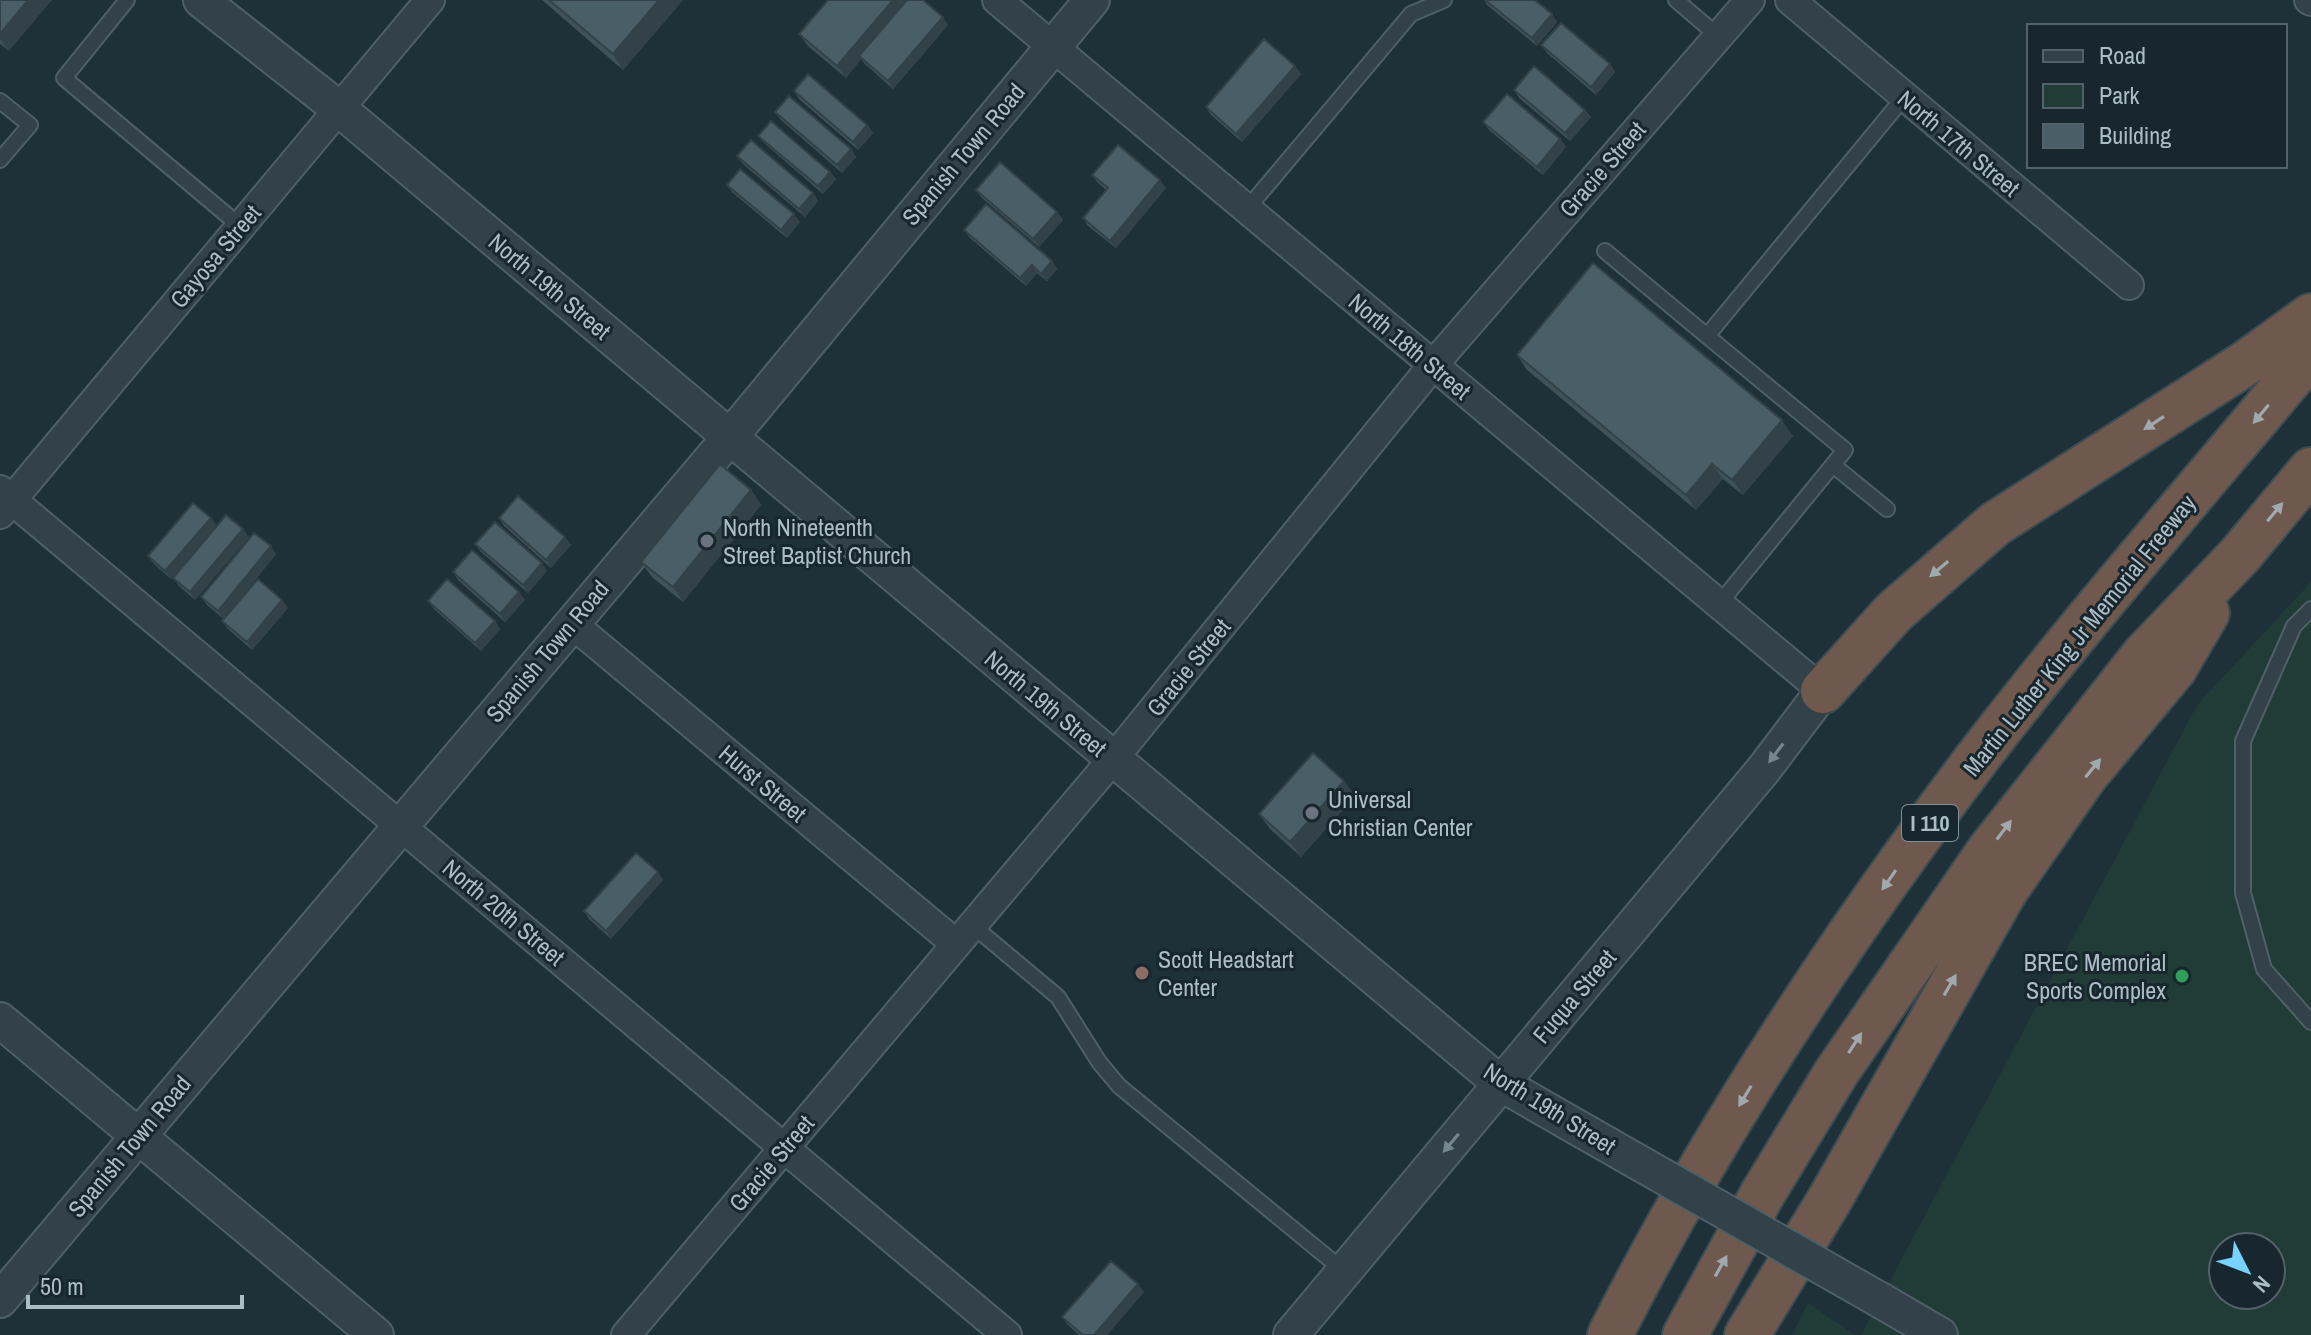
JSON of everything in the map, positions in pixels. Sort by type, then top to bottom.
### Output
[{"type":"highway","points":[[1823,691],[1894,612],[1995,524],[2246,363],[2311,316]]},
{"type":"highway","name":"Martin Luther King Jr Memorial Freeway","points":[[1610,1335],[1755,1079],[1936,814],[2067,645],[2311,354]]},
{"type":"highway","name":"I 110","points":[[1685,1335],[1763,1193],[1836,1073],[1973,872],[2145,654],[2240,555],[2311,470]]},
{"type":"highway","points":[[1747,1335],[1830,1199],[2005,891],[2085,776],[2174,669],[2240,555]]},
{"type":"highway","points":[[1765,1335],[1830,1199]]},
{"type":"street","name":"North 19th Street","points":[[201,0],[338,108],[1500,1083],[1940,1335]]},
{"type":"street","name":"Gayosa Street","points":[[4,501],[430,0]]},
{"type":"street","name":"North 18th Street","points":[[997,0],[1823,691]]},
{"type":"street","name":"Spanish Town Road","points":[[0,1300],[570,622],[730,437],[1092,0]]},
{"type":"street","name":"Gracie Street","points":[[626,1335],[1113,759],[1433,365],[1750,0]]},
{"type":"street","name":"North 17th Street","points":[[1790,0],[2129,285]]},
{"type":"street","name":"North 20th Street","points":[[4,501],[401,824],[1007,1335]]},
{"type":"street","name":"Hurst Street","points":[[570,622],[964,935]]},
{"type":"street","name":"Fuqua Street","points":[[1291,1335],[1764,769],[1823,691]]},
{"type":"street","points":[[0,1020],[376,1335]]},
{"type":"lane","points":[[127,0],[64,78],[240,226]]},
{"type":"lane","points":[[1247,209],[1411,14],[1444,0]]},
{"type":"lane","points":[[1676,0],[1718,36]]},
{"type":"lane","points":[[1707,336],[1905,96]]},
{"type":"lane","points":[[0,101],[30,125],[0,160]]},
{"type":"lane","points":[[1605,251],[1845,450],[1719,604]]},
{"type":"lane","points":[[1833,465],[1887,509]]},
{"type":"lane","points":[[2311,609],[2294,626],[2243,741],[2243,893],[2264,969],[2311,1022]]},
{"type":"lane","points":[[964,935],[1058,997],[1099,1062],[1119,1086],[1344,1272]]},
{"type":"green space","name":"BREC Memorial Sports Complex","points":[[2311,582],[2311,1335],[1861,1335],[2197,705]]},
{"type":"green space","points":[[1808,1303],[1855,1335],[1792,1335]]},
{"type":"building","points":[[0,0],[28,0],[0,34]]},
{"type":"building","points":[[549,0],[659,0],[613,54]]},
{"type":"building","points":[[828,0],[893,0],[837,66],[799,34]]},
{"type":"building","points":[[907,0],[923,0],[943,17],[888,81],[859,56]]},
{"type":"building","points":[[1485,0],[1535,0],[1552,14],[1532,38]]},
{"type":"building","points":[[1561,23],[1610,64],[1591,87],[1541,45]]},
{"type":"building","points":[[1264,39],[1295,66],[1236,134],[1206,107]]},
{"type":"building","points":[[1534,66],[1585,110],[1565,133],[1514,90]]},
{"type":"building","points":[[808,74],[867,125],[853,142],[794,91]]},
{"type":"building","points":[[1507,94],[1560,139],[1537,167],[1483,122]]},
{"type":"building","points":[[789,96],[851,149],[837,165],[775,112]]},
{"type":"building","points":[[771,121],[830,172],[818,186],[758,136]]},
{"type":"building","points":[[751,140],[813,193],[799,209],[737,156]]},
{"type":"building","points":[[1118,145],[1160,180],[1110,241],[1083,218],[1108,188],[1092,175]]},
{"type":"building","points":[[1000,162],[1057,212],[1033,239],[976,190]]},
{"type":"building","points":[[740,169],[794,214],[781,230],[727,185]]},
{"type":"building","points":[[986,204],[1052,261],[1041,274],[1032,265],[1020,278],[964,230]]},
{"type":"building","points":[[1593,263],[1782,420],[1732,480],[1712,464],[1686,495],[1517,355]]},
{"type":"building","points":[[720,464],[751,490],[673,587],[641,562]]},
{"type":"building","points":[[518,496],[565,537],[546,560],[499,518]]},
{"type":"building","points":[[193,503],[211,518],[165,571],[148,556]]},
{"type":"building","points":[[226,515],[243,529],[190,592],[173,578]]},
{"type":"building","points":[[495,522],[542,563],[523,585],[475,544]]},
{"type":"building","points":[[254,533],[271,546],[218,611],[201,597]]},
{"type":"building","points":[[472,550],[519,592],[500,614],[453,572]]},
{"type":"building","points":[[258,579],[282,600],[247,642],[222,621]]},
{"type":"building","points":[[447,579],[495,621],[475,643],[428,601]]},
{"type":"building","points":[[1313,753],[1344,781],[1290,842],[1259,814]]},
{"type":"building","points":[[636,853],[658,872],[606,931],[584,911]]},
{"type":"building","points":[[1111,1261],[1138,1284],[1094,1335],[1083,1335],[1062,1317]]},
{"type":"place","name":"North Nineteenth Street Baptist Church","points":[[707,541]]},
{"type":"place","name":"Universal Christian Center","points":[[1312,813]]},
{"type":"place","name":"Scott Headstart Center","points":[[1142,973]]},
{"type":"place","name":"BREC Memorial Sports Complex","points":[[2182,976]]}]
